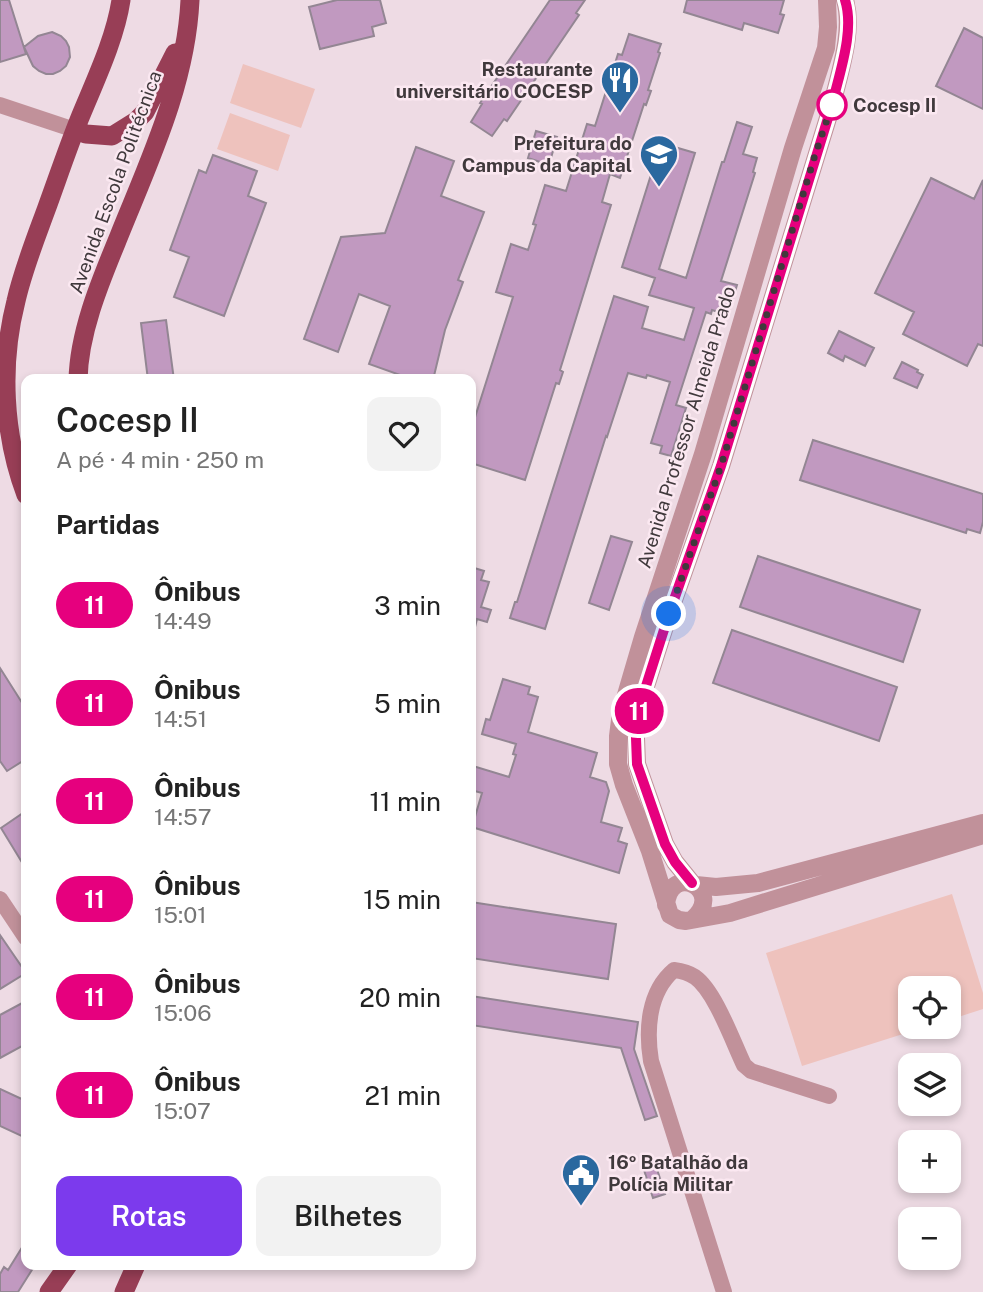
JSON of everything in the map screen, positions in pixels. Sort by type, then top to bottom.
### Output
[{"type":"highway","points":[[21,478],[9,427],[6,380],[10,331],[16,301],[75,130],[106,52],[121,0]]},
{"type":"highway","name":"Avenida Escola Politécnica","points":[[79,374],[81,349],[97,290],[167,118],[180,73],[189,23],[190,0]]},
{"type":"highway","points":[[75,130],[86,134],[113,136],[136,121],[145,112],[161,83],[189,23]]},
{"type":"highway","points":[[49,1292],[64,1270]]},
{"type":"highway","points":[[124,1292],[134,1270]]},
{"type":"street","name":"Avenida Professor Almeida Prado","points":[[666,905],[650,851],[618,764],[621,712],[826,48],[827,0]]},
{"type":"street","name":"Avenida Professor Almeida Prado","points":[[694,884],[675,862],[665,844],[637,764],[639,708],[730,438],[832,105],[845,53],[848,24],[845,0]]},
{"type":"street","points":[[0,105],[75,130]]},
{"type":"street","points":[[721,466],[705,446],[730,438]]},
{"type":"street","points":[[983,823],[758,883],[716,887],[682,882],[673,886],[667,895],[666,905],[670,915],[686,921],[730,913],[983,835]]},
{"type":"street","points":[[693,919],[701,912],[704,902],[702,892],[694,884]]},
{"type":"street","points":[[0,899],[21,930]]},
{"type":"street","points":[[724,1292],[652,1061],[649,1044],[653,1002],[667,976],[674,970],[686,972],[703,984],[711,995],[744,1065],[751,1071],[829,1096]]},
{"type":"shaded area","points":[[243,64],[315,89],[301,128],[230,103]]},
{"type":"shaded area","points":[[230,113],[290,135],[278,171],[217,149]]},
{"type":"shaded area","points":[[952,894],[983,993],[983,1009],[961,1016],[961,976],[898,976],[898,1036],[802,1066],[766,953]]},
{"type":"building","points":[[0,0],[9,0],[26,54],[0,62]]},
{"type":"building","points":[[337,0],[380,0],[386,23],[372,27],[374,36],[320,49],[309,7]]},
{"type":"building","points":[[550,0],[585,0],[576,13],[579,15],[507,121],[504,119],[492,136],[471,122],[482,104],[480,103]]},
{"type":"building","points":[[687,0],[784,0],[780,14],[784,15],[778,33],[744,23],[742,30],[684,12]]},
{"type":"building","points":[[964,28],[983,38],[983,109],[936,86]]},
{"type":"building","points":[[52,32],[66,41],[70,57],[60,71],[46,74],[33,66],[24,47],[38,36]]},
{"type":"building","points":[[629,34],[661,44],[648,90],[651,91],[646,105],[644,104],[620,178],[610,174],[602,202],[611,205],[560,370],[563,372],[559,384],[556,383],[525,480],[476,465],[476,414],[513,297],[496,292],[511,244],[528,250],[545,185],[566,191],[587,124],[595,126],[618,54],[622,55]]},
{"type":"building","points":[[737,122],[752,127],[743,154],[757,158],[753,172],[755,173],[721,281],[737,285],[728,315],[712,310],[711,314],[706,312],[676,405],[686,408],[671,456],[660,453],[662,446],[651,443],[670,382],[628,373],[545,629],[510,618],[614,296],[648,307],[642,328],[684,340],[694,308],[649,295],[655,278],[622,267],[661,143],[695,153],[659,269],[686,278]]},
{"type":"building","points":[[536,131],[557,137],[549,165],[528,158]]},
{"type":"building","points":[[416,147],[454,161],[441,196],[484,212],[458,280],[463,282],[445,330],[434,374],[397,374],[369,364],[390,306],[359,294],[338,352],[304,339],[341,237],[385,233]]},
{"type":"building","points":[[213,155],[257,171],[248,196],[266,203],[224,316],[174,297],[189,257],[170,250],[199,170],[206,173]]},
{"type":"building","points":[[931,178],[974,199],[983,180],[983,346],[978,344],[967,366],[903,334],[914,312],[875,293]]},
{"type":"building","points":[[166,320],[173,374],[147,374],[141,323]]},
{"type":"building","points":[[839,331],[874,348],[865,366],[845,356],[843,361],[828,353]]},
{"type":"building","points":[[902,362],[923,375],[917,388],[894,378]]},
{"type":"building","points":[[813,440],[983,494],[983,522],[980,533],[967,529],[966,533],[800,480]]},
{"type":"building","points":[[611,536],[632,542],[609,610],[589,603]]},
{"type":"building","points":[[758,556],[920,610],[903,662],[740,607]]},
{"type":"building","points":[[476,569],[484,571],[481,580],[489,582],[481,607],[491,610],[487,622],[477,619],[476,623]]},
{"type":"building","points":[[732,630],[897,687],[879,741],[713,683]]},
{"type":"building","points":[[0,668],[21,701],[21,762],[7,771],[0,761]]},
{"type":"building","points":[[503,679],[530,687],[528,694],[538,697],[528,732],[597,753],[590,777],[606,782],[609,791],[601,822],[622,828],[618,841],[627,844],[619,873],[476,828],[476,813],[482,793],[476,791],[476,767],[509,777],[516,755],[513,754],[516,744],[482,734],[486,719],[490,720]]},
{"type":"building","points":[[21,814],[21,861],[1,828]]},
{"type":"building","points":[[476,903],[616,924],[608,979],[476,959]]},
{"type":"building","points":[[0,935],[21,966],[21,976],[0,989]]},
{"type":"building","points":[[476,997],[638,1022],[634,1049],[657,1116],[645,1120],[621,1048],[476,1026]]},
{"type":"building","points":[[21,1004],[21,1047],[0,1058],[0,1015]]},
{"type":"building","points":[[0,1089],[21,1099],[21,1136],[0,1126]]},
{"type":"building","points":[[656,1166],[665,1194],[653,1198],[644,1170]]},
{"type":"building","points":[[21,1249],[21,1270],[32,1270],[18,1292],[0,1292],[0,1274],[4,1267],[8,1270]]},
{"type":"bus line","name":"11","points":[[692,883],[665,844],[637,764],[639,708],[721,466],[832,105],[845,53],[848,24],[845,0]]},
{"type":"place","name":"Cocesp II","points":[[832,105]]},
{"type":"place","name":"Restaurante universitário COCESP","points":[[620,114]]},
{"type":"place","name":"Prefeitura do Campus da Capital","points":[[659,188]]},
{"type":"place","name":"16º Batalhão da Polícia Militar","points":[[581,1207]]},
{"type":"route","points":[[669,614],[721,466],[832,105]]}]
